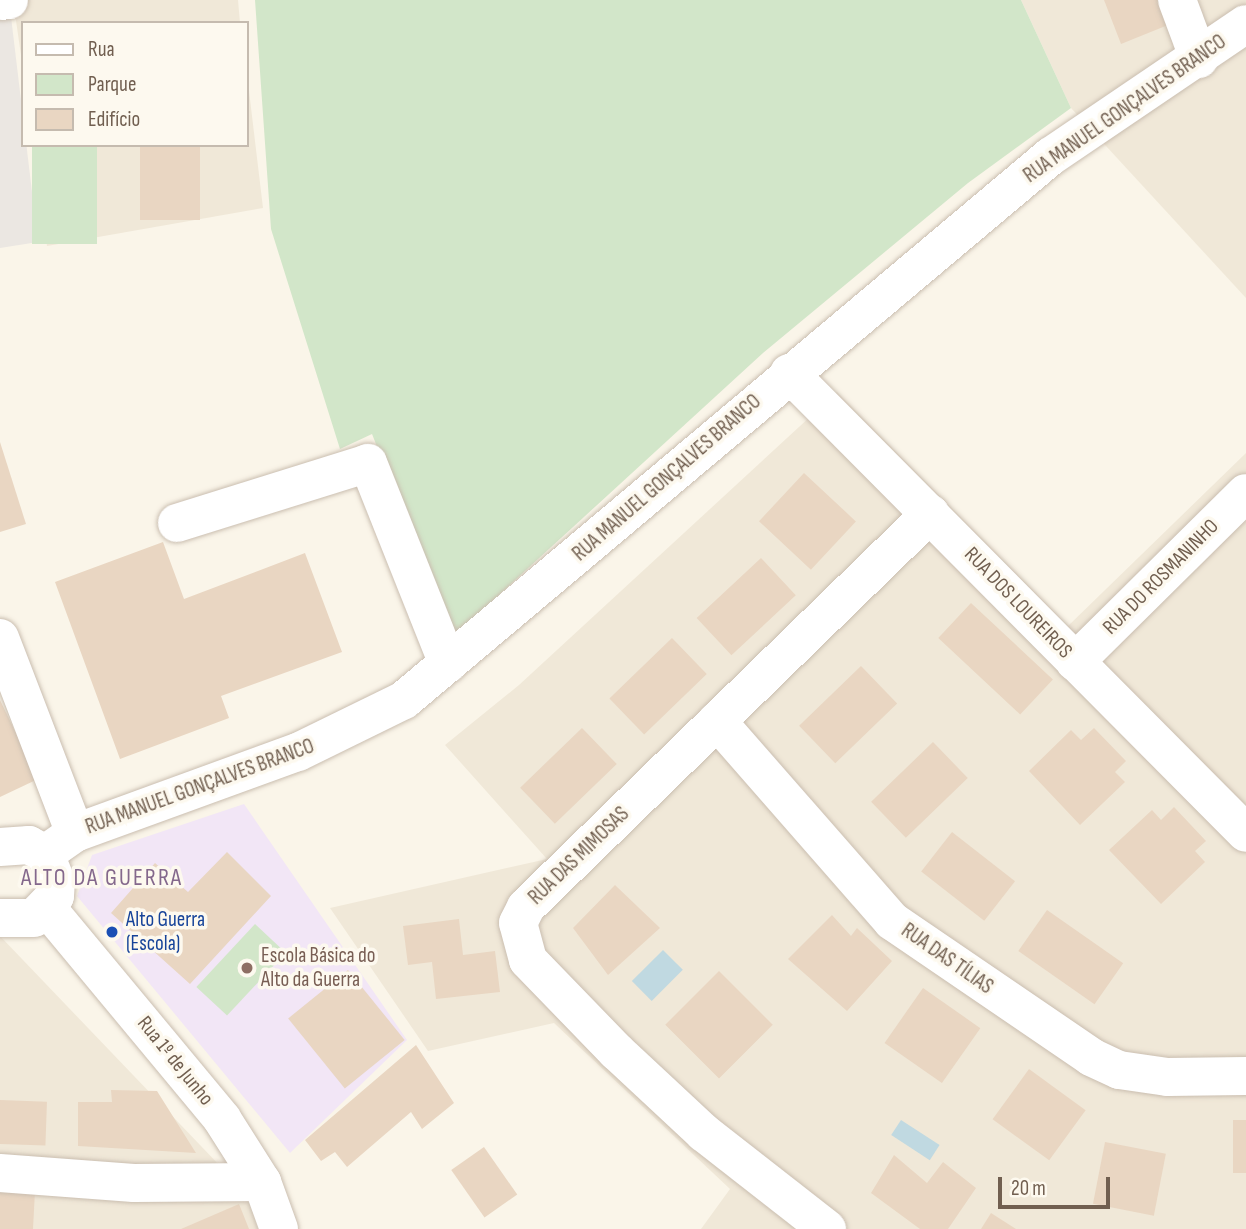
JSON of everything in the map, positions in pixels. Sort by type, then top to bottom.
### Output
[{"type":"street","points":[[0,1],[9,0]]},
{"type":"street","points":[[1177,0],[1199,59]]},
{"type":"street","name":"RUA MANUEL GONÇALVES BRANCO","points":[[60,843],[357,727],[448,664],[789,373],[1051,156],[1199,59],[1246,24]]},
{"type":"street","name":"RUA DOS LOUREIROS","points":[[789,373],[1246,833]]},
{"type":"street","points":[[177,523],[368,463],[448,664]]},
{"type":"street","name":"RUA DO ROSMANINHO","points":[[1075,662],[1246,493]]},
{"type":"street","name":"RUA DAS MIMOSAS","points":[[827,1229],[704,1133],[528,960],[520,943],[517,923],[526,907],[930,514]]},
{"type":"street","points":[[0,638],[60,843],[56,881],[47,908],[18,922],[0,918]]},
{"type":"street","name":"RUA DAS TÍLIAS","points":[[717,721],[892,921],[1079,1050],[1119,1070],[1246,1076]]},
{"type":"street","points":[[0,848],[60,843]]},
{"type":"street","name":"Rua 1º de Junho","points":[[47,908],[222,1119],[262,1182],[279,1229]]},
{"type":"street","points":[[0,1173],[134,1183],[262,1182]]},
{"type":"shaded area","points":[[0,0],[9,0],[21,100],[21,147],[27,147],[38,242],[0,248]]},
{"type":"shaded area","points":[[13,0],[238,0],[240,21],[21,21],[21,55]]},
{"type":"shaded area","points":[[1021,0],[1246,0],[1246,298],[1071,108]]},
{"type":"shaded area","points":[[248,82],[263,208],[47,246],[33,147],[248,147]]},
{"type":"shaded area","points":[[837,392],[1068,626],[1246,453],[1246,1229],[701,1229],[730,1189],[554,1023],[428,1051],[330,908],[547,859],[445,745],[519,685]]},
{"type":"shaded area","name":"Escola Básica do Alto da Guerra","points":[[244,804],[407,1040],[290,1153],[77,896],[92,855]]},
{"type":"shaded area","points":[[0,936],[245,1192],[258,1229],[0,1229]]},
{"type":"green space","points":[[255,0],[1021,0],[1071,108],[968,183],[763,353],[453,637],[372,434],[340,449],[271,229]]},
{"type":"green space","points":[[32,147],[97,147],[97,244],[32,244]]},
{"type":"green space","points":[[255,924],[286,953],[227,1016],[196,987]]},
{"type":"water","points":[[663,950],[683,970],[652,1001],[632,981]]},
{"type":"water","points":[[901,1120],[940,1145],[930,1160],[891,1135]]},
{"type":"building","points":[[1104,0],[1158,0],[1168,25],[1121,44]]},
{"type":"building","points":[[140,147],[200,147],[200,220],[140,220]]},
{"type":"building","points":[[0,442],[26,524],[0,532]]},
{"type":"building","points":[[804,473],[856,521],[811,570],[759,521]]},
{"type":"building","points":[[163,542],[184,599],[305,553],[342,652],[221,696],[229,718],[120,759],[55,582]]},
{"type":"building","points":[[761,558],[796,595],[731,655],[697,618]]},
{"type":"building","points":[[971,603],[1053,679],[1020,714],[938,638]]},
{"type":"building","points":[[672,638],[707,674],[644,734],[609,698]]},
{"type":"building","points":[[861,666],[897,703],[835,763],[799,726]]},
{"type":"building","points":[[0,700],[38,779],[0,797]]},
{"type":"building","points":[[582,728],[617,764],[555,824],[520,788]]},
{"type":"building","points":[[1094,728],[1126,761],[1115,772],[1125,782],[1080,825],[1029,771],[1071,730],[1081,740]]},
{"type":"building","points":[[933,742],[968,778],[906,838],[871,802]]},
{"type":"building","points":[[1174,807],[1206,841],[1195,851],[1205,862],[1161,904],[1109,850],[1152,810],[1161,820]]},
{"type":"building","points":[[952,832],[1015,881],[984,921],[921,871]]},
{"type":"building","points":[[227,852],[271,896],[190,984],[111,913],[155,863],[188,892]]},
{"type":"building","points":[[615,885],[660,928],[608,975],[573,928]]},
{"type":"building","points":[[1047,910],[1123,963],[1095,1004],[1018,951]]},
{"type":"building","points":[[832,915],[851,936],[857,928],[892,961],[847,1011],[788,959]]},
{"type":"building","points":[[459,919],[463,955],[495,951],[500,992],[436,999],[432,962],[408,965],[403,926]]},
{"type":"building","points":[[348,970],[405,1040],[345,1088],[288,1018]]},
{"type":"building","points":[[719,971],[773,1025],[719,1078],[665,1025]]},
{"type":"building","points":[[923,988],[980,1028],[942,1083],[885,1043]]},
{"type":"building","points":[[416,1045],[454,1103],[422,1129],[411,1112],[347,1167],[335,1152],[321,1161],[305,1140]]},
{"type":"building","points":[[1029,1069],[1086,1110],[1049,1160],[993,1119]]},
{"type":"building","points":[[111,1090],[157,1091],[196,1153],[78,1146],[78,1102],[112,1102]]},
{"type":"building","points":[[0,1100],[47,1102],[45,1146],[0,1144]]},
{"type":"building","points":[[1233,1120],[1246,1120],[1246,1173],[1233,1173]]},
{"type":"building","points":[[1105,1142],[1166,1154],[1154,1216],[1093,1204]]},
{"type":"building","points":[[484,1147],[517,1195],[485,1217],[451,1170]]},
{"type":"building","points":[[894,1155],[927,1183],[943,1162],[976,1188],[948,1229],[920,1229],[871,1193]]},
{"type":"building","points":[[0,1190],[35,1192],[33,1229],[0,1229]]},
{"type":"building","points":[[239,1204],[249,1229],[181,1229]]},
{"type":"building","points":[[991,1213],[1016,1229],[981,1229]]},
{"type":"place","name":"Alto Guerra (Escola)","points":[[112,932]]},
{"type":"place","name":"Escola Básica do Alto da Guerra","points":[[247,968]]},
{"type":"district","name":"ALTO DA GUERRA","points":[[102,878]]}]
